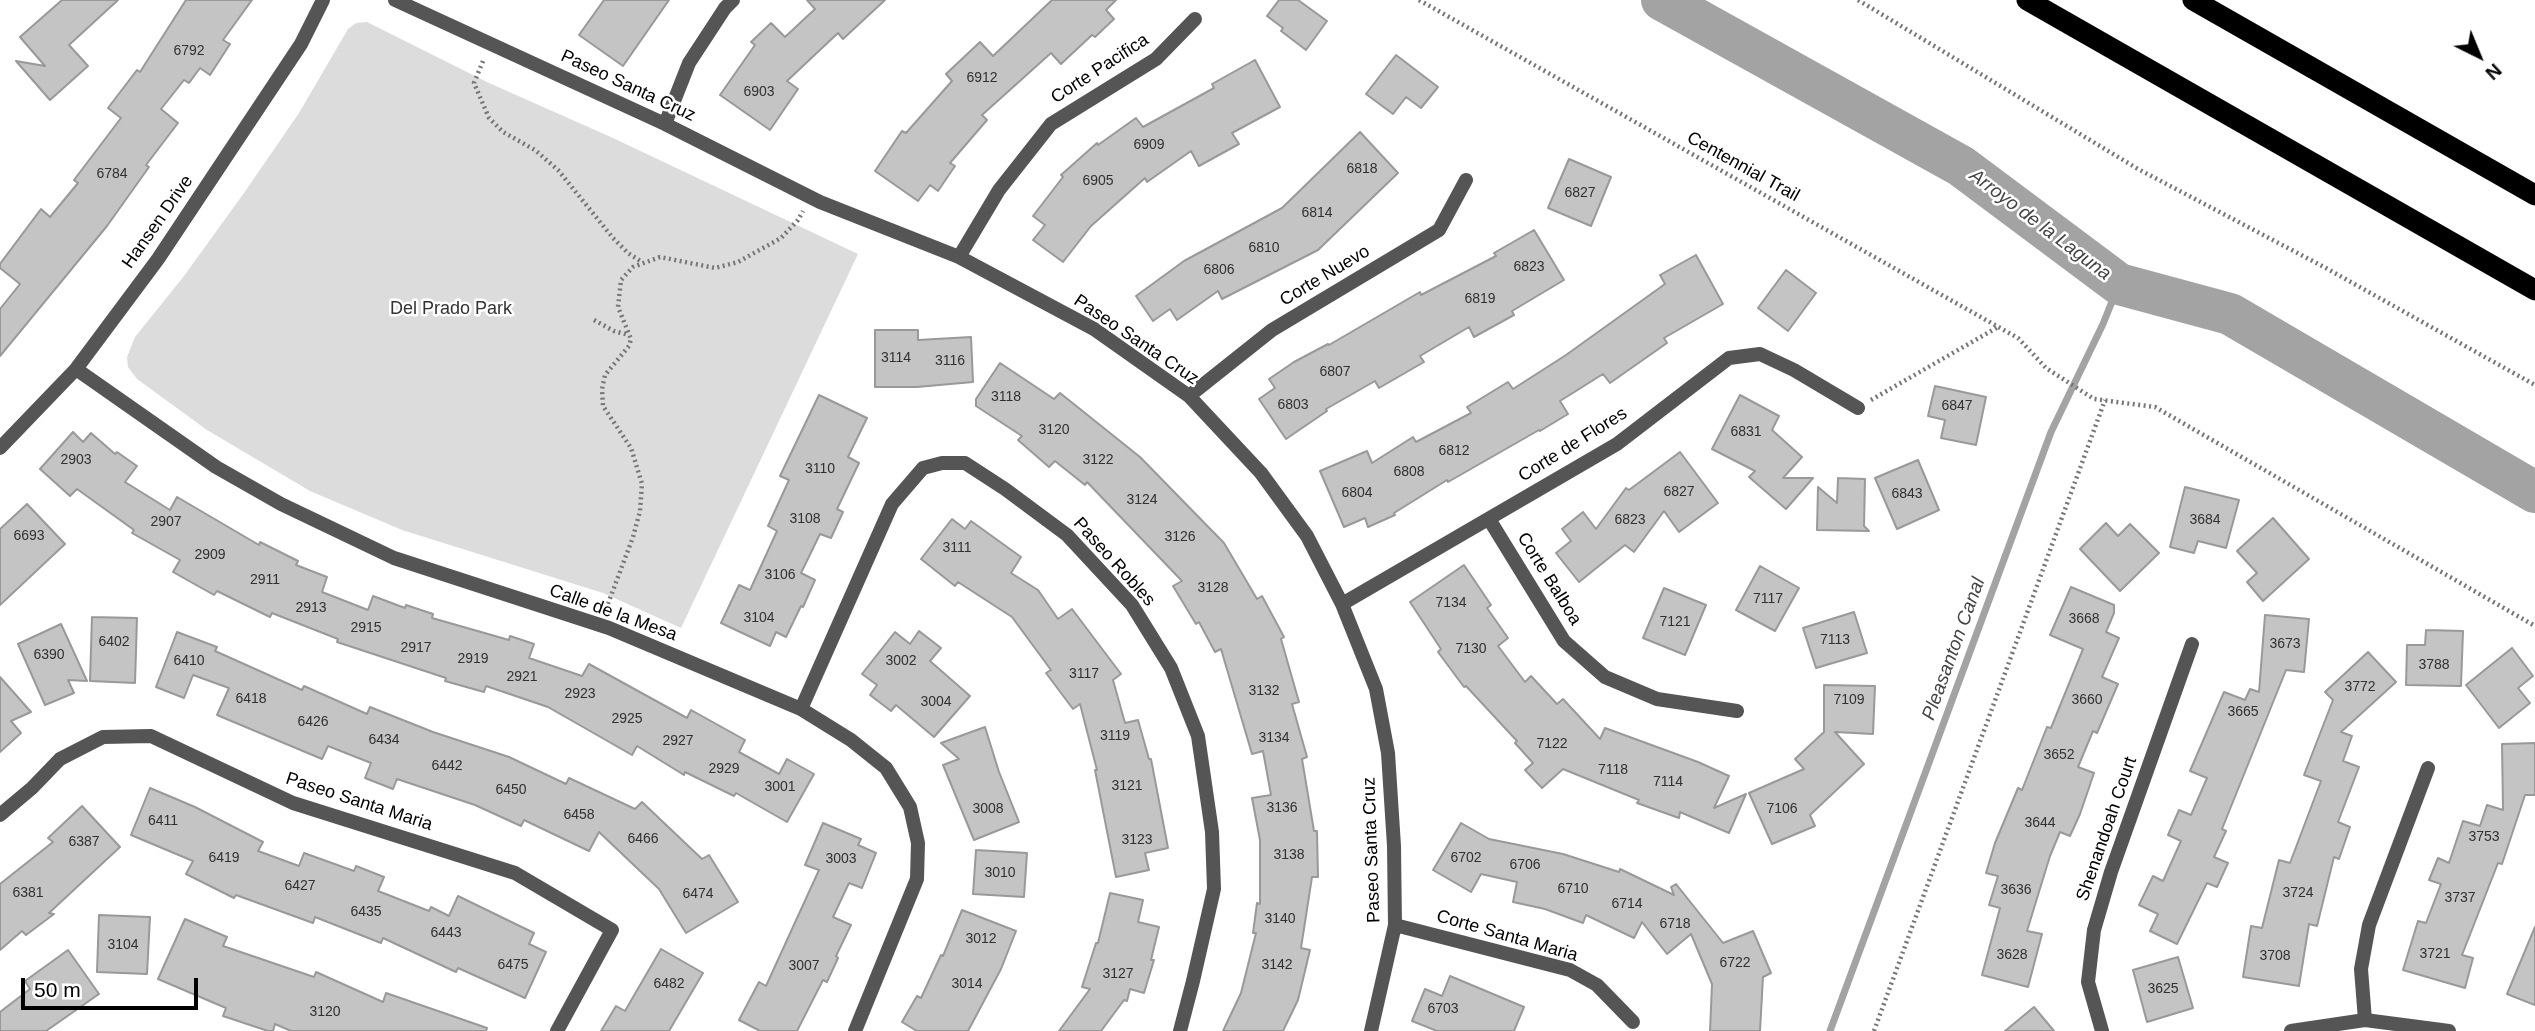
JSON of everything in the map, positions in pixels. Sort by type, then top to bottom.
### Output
[{"type":"highway","points":[[2027,0],[2535,290]]},
{"type":"highway","points":[[2193,0],[2535,195]]},
{"type":"street","name":"Hansen Drive","points":[[0,448],[76,369],[158,259],[301,44],[323,0]]},
{"type":"street","name":"Paseo Santa Cruz","points":[[395,0],[665,124],[811,198],[959,257],[1094,330],[1189,396],[1261,473],[1307,537],[1342,604],[1376,689],[1388,753],[1394,846],[1395,925],[1371,1031]]},
{"type":"street","points":[[665,124],[688,63],[733,0]]},
{"type":"street","name":"Corte Pacifica","points":[[959,257],[999,190],[1051,124],[1156,59],[1195,19]]},
{"type":"street","name":"Corte Nuevo","points":[[1189,396],[1272,330],[1439,230],[1466,180]]},
{"type":"street","name":"Corte de Flores","points":[[1342,604],[1617,444],[1729,358],[1760,354],[1794,370],[1858,408]]},
{"type":"street","name":"Calle de la Mesa","points":[[76,369],[216,467],[281,504],[394,558],[600,625],[801,709],[850,740],[886,768],[910,807],[918,843],[917,878],[855,1031]]},
{"type":"street","name":"Paseo Robles","points":[[801,709],[892,505],[923,468],[942,463],[965,463],[1067,535],[1132,605],[1171,668],[1198,736],[1212,832],[1214,889],[1180,1031]]},
{"type":"street","name":"Corte Balboa","points":[[1489,519],[1564,641],[1605,677],[1657,699],[1737,711]]},
{"type":"street","name":"Shenandoah Court","points":[[2102,1031],[2088,982],[2094,930],[2111,873],[2192,644]]},
{"type":"street","name":"Paseo Santa Maria","points":[[0,815],[32,789],[60,758],[103,737],[151,736],[293,803],[515,873],[612,930],[557,1031]]},
{"type":"street","points":[[2365,1020],[2361,969],[2369,925],[2428,768]]},
{"type":"street","name":"Corte Santa Maria","points":[[1395,925],[1570,970],[1597,985],[1633,1022]]},
{"type":"street","points":[[2291,1031],[2365,1020],[2449,1031]]},
{"type":"path","name":"Centennial Trail","points":[[1419,0],[2018,338],[2046,368],[2094,399],[2105,400]]},
{"type":"path","points":[[1858,0],[2138,169],[2324,267],[2535,385]]},
{"type":"path","points":[[490,44],[474,83],[489,118],[503,132],[536,150],[558,170],[613,238],[642,262]]},
{"type":"path","points":[[600,625],[640,511],[642,485],[631,448],[603,406],[605,375],[629,346],[630,335],[618,307],[617,294],[621,280],[633,267],[660,257],[715,268],[738,262],[781,238],[798,220],[811,198]]},
{"type":"path","points":[[594,320],[614,331],[630,335]]},
{"type":"path","points":[[1858,408],[1998,327]]},
{"type":"path","points":[[1874,1031],[2105,400],[2155,407],[2535,626]]},
{"type":"green space","name":"Del Prado Park","points":[[367,22],[489,83],[613,138],[858,254],[681,628],[603,593],[402,530],[310,491],[207,430],[137,379],[128,367],[127,357],[135,337],[184,276],[244,193],[299,113],[348,29],[356,23]]},
{"type":"building","points":[[62,0],[118,0],[69,45],[88,66],[50,100],[16,61],[45,66],[20,37]]},
{"type":"building","points":[[186,0],[252,0],[223,40],[230,44],[210,75],[200,68],[189,83],[184,80],[161,109],[178,123],[146,165],[149,167],[107,226],[0,356],[0,309],[20,284],[0,268],[0,264],[41,209],[50,217],[78,183],[74,180],[121,118],[108,108],[137,70],[140,72]]},
{"type":"building","points":[[604,0],[669,0],[623,66],[579,35]]},
{"type":"building","points":[[807,0],[885,0],[843,39],[838,33],[787,81],[798,89],[770,130],[720,95],[755,45],[751,42],[771,23],[785,37],[815,9]]},
{"type":"building","points":[[1052,0],[1116,0],[1106,10],[1114,19],[1061,64],[1051,53],[982,115],[987,120],[950,163],[955,166],[938,191],[930,185],[918,201],[875,171],[902,131],[906,133],[952,81],[946,74],[980,42],[993,56]]},
{"type":"building","points":[[1279,0],[1298,0],[1327,21],[1306,50],[1281,31],[1283,28],[1267,16]]},
{"type":"building","points":[[1396,55],[1438,87],[1421,108],[1406,97],[1393,114],[1366,94]]},
{"type":"building","points":[[1255,60],[1280,107],[1232,133],[1239,144],[1199,166],[1191,151],[1147,182],[1145,178],[1091,226],[1063,262],[1033,240],[1045,225],[1033,216],[1063,177],[1061,175],[1097,143],[1098,145],[1136,118],[1143,127],[1214,88],[1212,84]]},
{"type":"building","points":[[1360,132],[1398,173],[1318,250],[1222,299],[1218,291],[1177,320],[1170,309],[1153,321],[1136,296],[1184,261],[1282,208]]},
{"type":"building","points":[[1569,159],[1611,177],[1591,226],[1548,208]]},
{"type":"building","points":[[1534,230],[1564,280],[1512,311],[1514,315],[1474,337],[1469,327],[1420,356],[1424,362],[1379,388],[1375,381],[1326,409],[1327,411],[1286,439],[1259,399],[1275,388],[1269,379],[1294,362],[1329,345],[1420,292],[1421,295],[1496,256],[1494,253]]},
{"type":"building","points":[[1696,255],[1723,304],[1664,338],[1667,343],[1610,383],[1603,374],[1560,401],[1568,414],[1540,431],[1448,482],[1447,480],[1394,513],[1395,515],[1368,527],[1365,518],[1344,527],[1320,471],[1367,451],[1372,463],[1413,437],[1416,442],[1471,413],[1467,407],[1508,382],[1513,389],[1566,355],[1665,284],[1660,275]]},
{"type":"building","points":[[1786,270],[1816,293],[1788,331],[1758,308]]},
{"type":"building","points":[[875,330],[918,330],[918,340],[971,337],[973,382],[917,387],[875,387]]},
{"type":"building","points":[[1000,363],[1054,399],[1060,393],[1140,457],[1224,543],[1257,599],[1262,596],[1284,637],[1281,639],[1299,702],[1292,704],[1307,757],[1302,759],[1314,831],[1317,831],[1318,877],[1312,877],[1301,948],[1310,950],[1298,1000],[1283,1031],[1223,1031],[1241,993],[1256,933],[1253,933],[1257,903],[1260,904],[1260,840],[1252,798],[1271,795],[1263,751],[1252,754],[1221,649],[1215,652],[1199,622],[1196,624],[1173,586],[1182,581],[1087,482],[1085,485],[1055,461],[1049,467],[1018,440],[1022,436],[976,406],[976,399]]},
{"type":"building","points":[[1935,386],[1986,397],[1976,445],[1941,438],[1945,420],[1928,416]]},
{"type":"building","points":[[819,395],[867,418],[848,457],[859,463],[837,509],[843,512],[831,538],[820,534],[801,573],[815,580],[803,607],[801,606],[786,637],[776,632],[770,646],[721,623],[739,585],[750,590],[777,531],[768,526],[789,480],[780,476]]},
{"type":"building","points":[[1740,395],[1779,416],[1772,430],[1802,457],[1783,478],[1813,478],[1786,509],[1749,477],[1755,471],[1712,449]]},
{"type":"building","points":[[73,432],[83,442],[91,433],[115,454],[117,452],[137,466],[125,482],[170,510],[177,497],[259,545],[260,542],[298,561],[296,565],[327,577],[322,592],[368,610],[373,596],[405,608],[406,605],[433,614],[432,618],[509,640],[510,636],[534,644],[529,658],[582,676],[589,664],[687,718],[691,710],[745,740],[739,752],[779,774],[787,759],[814,774],[787,822],[736,793],[734,796],[685,772],[684,775],[637,746],[632,755],[548,707],[486,686],[484,692],[445,681],[446,678],[337,642],[338,639],[272,613],[270,617],[217,591],[214,595],[173,572],[180,560],[132,533],[134,530],[77,489],[70,496],[40,469]]},
{"type":"building","points":[[1680,452],[1718,503],[1679,532],[1664,511],[1634,552],[1625,545],[1579,582],[1556,553],[1571,541],[1562,529],[1583,512],[1596,529],[1626,488],[1629,490]]},
{"type":"building","points":[[1918,460],[1939,510],[1897,529],[1875,478]]},
{"type":"building","points":[[1838,478],[1865,479],[1864,526],[1869,531],[1817,530],[1818,487],[1837,503]]},
{"type":"building","points":[[2185,487],[2239,500],[2226,548],[2198,541],[2194,553],[2170,547]]},
{"type":"building","points":[[27,504],[65,544],[0,605],[0,529]]},
{"type":"building","points":[[2273,518],[2309,559],[2263,601],[2247,582],[2257,573],[2237,551]]},
{"type":"building","points":[[952,519],[965,529],[971,521],[1021,557],[1011,573],[1038,590],[1058,619],[1072,609],[1121,674],[1113,680],[1125,723],[1138,720],[1151,759],[1168,848],[1145,853],[1149,870],[1116,877],[1097,770],[1080,704],[1073,709],[1046,673],[1051,670],[1012,617],[958,582],[955,586],[921,559]]},
{"type":"building","points":[[2106,523],[2118,536],[2130,524],[2159,553],[2120,591],[2080,549]]},
{"type":"building","points":[[1464,565],[1491,605],[1487,608],[1508,638],[1498,646],[1525,682],[1531,676],[1557,704],[1563,699],[1600,739],[1605,728],[1729,776],[1714,808],[1746,794],[1729,833],[1680,812],[1679,818],[1637,803],[1639,800],[1563,769],[1542,788],[1525,770],[1533,763],[1515,743],[1517,741],[1466,686],[1464,687],[1438,652],[1441,649],[1410,602]]},
{"type":"building","points":[[1760,566],[1799,588],[1775,631],[1736,610]]},
{"type":"building","points":[[2071,587],[2114,605],[2114,613],[2106,632],[2119,638],[2102,677],[2118,684],[2097,733],[2093,731],[2078,767],[2094,773],[2080,814],[2070,836],[2060,832],[2027,931],[2042,934],[2028,987],[1982,975],[2000,908],[1989,905],[1998,876],[1986,873],[1995,843],[2018,788],[2022,790],[2047,727],[2051,728],[2083,649],[2050,635]]},
{"type":"building","points":[[1664,588],[1706,605],[1685,655],[1643,638]]},
{"type":"building","points":[[1854,612],[1867,653],[1816,668],[1803,628]]},
{"type":"building","points":[[2265,615],[2309,619],[2304,672],[2286,670],[2222,829],[2226,831],[2214,857],[2228,863],[2217,887],[2207,883],[2177,944],[2150,931],[2158,914],[2139,905],[2153,876],[2163,881],[2181,841],[2168,835],[2179,810],[2191,815],[2207,778],[2190,771],[2224,692],[2245,700],[2250,689],[2259,692]]},
{"type":"building","points":[[92,617],[137,618],[135,683],[90,681]]},
{"type":"building","points":[[61,624],[87,681],[68,680],[74,693],[45,705],[18,644]]},
{"type":"building","points":[[2426,630],[2463,631],[2461,686],[2406,685],[2407,645],[2425,645]]},
{"type":"building","points":[[919,631],[941,648],[930,661],[970,696],[934,737],[896,705],[891,711],[870,695],[877,685],[862,674],[895,632],[910,644]]},
{"type":"building","points":[[177,632],[217,647],[215,651],[302,690],[304,686],[367,714],[370,707],[433,732],[509,757],[566,784],[569,778],[635,809],[642,802],[702,859],[709,855],[738,902],[686,933],[659,889],[599,832],[589,851],[524,820],[521,826],[475,805],[397,779],[393,789],[365,778],[371,763],[328,746],[322,759],[217,715],[229,688],[193,675],[184,698],[156,687]]},
{"type":"building","points":[[2512,648],[2533,676],[2518,688],[2530,703],[2499,728],[2466,685]]},
{"type":"building","points":[[2368,652],[2396,682],[2341,732],[2352,736],[2343,761],[2359,767],[2338,822],[2350,827],[2339,859],[2334,857],[2317,926],[2309,924],[2299,986],[2243,977],[2251,926],[2262,928],[2279,860],[2290,863],[2321,781],[2304,775],[2333,700],[2325,692]]},
{"type":"building","points":[[0,677],[31,712],[11,721],[21,733],[0,752]]},
{"type":"building","points":[[1824,685],[1875,686],[1873,734],[1835,732],[1864,764],[1810,815],[1815,826],[1772,844],[1749,793],[1804,769],[1795,759],[1824,732]]},
{"type":"building","points":[[985,727],[1019,822],[974,840],[943,765],[959,759],[941,743]]},
{"type":"building","points":[[2535,743],[2535,795],[2525,795],[2502,864],[2498,863],[2462,955],[2473,958],[2465,988],[2403,970],[2418,921],[2426,923],[2441,884],[2429,880],[2438,858],[2449,863],[2463,821],[2480,826],[2487,805],[2503,810],[2502,744]]},
{"type":"building","points":[[150,788],[195,807],[263,842],[258,851],[299,866],[304,853],[354,871],[356,866],[384,877],[378,891],[429,911],[431,907],[449,916],[458,896],[534,933],[529,944],[546,952],[525,998],[458,968],[456,972],[383,938],[381,943],[315,917],[313,923],[236,895],[234,898],[186,874],[193,861],[131,835]]},
{"type":"building","points":[[82,806],[120,847],[49,913],[54,914],[26,935],[22,931],[0,950],[0,884],[53,842],[48,838]]},
{"type":"building","points":[[823,823],[861,839],[858,845],[876,853],[862,888],[849,883],[833,917],[851,925],[827,982],[823,980],[797,1031],[760,1031],[739,1020],[759,982],[766,986],[819,870],[805,865]]},
{"type":"building","points":[[1461,823],[1489,839],[1563,854],[1619,872],[1620,869],[1674,895],[1671,887],[1676,884],[1723,943],[1753,931],[1771,973],[1763,977],[1760,1031],[1710,1031],[1712,984],[1691,934],[1667,954],[1642,922],[1634,938],[1586,915],[1583,923],[1545,909],[1513,902],[1517,882],[1481,874],[1471,892],[1433,870]]},
{"type":"building","points":[[976,850],[1027,853],[1024,897],[973,894]]},
{"type":"building","points":[[1110,893],[1143,900],[1138,922],[1159,927],[1151,960],[1154,960],[1144,993],[1130,989],[1127,1001],[1124,1000],[1101,1031],[1059,1031],[1090,989],[1082,987],[1098,943]]},
{"type":"building","points":[[962,910],[1016,931],[1001,969],[968,1031],[917,1031],[902,1022],[917,996],[921,998],[941,955],[943,956]]},
{"type":"building","points":[[99,915],[150,917],[147,974],[97,972]]},
{"type":"building","points":[[185,919],[227,937],[223,946],[314,977],[316,972],[383,1002],[386,993],[487,1028],[486,1031],[291,1031],[275,1024],[273,1031],[268,1031],[223,1016],[226,1008],[158,979]]},
{"type":"building","points":[[2535,927],[2535,1005],[2507,994]]},
{"type":"building","points":[[661,949],[703,973],[669,1031],[601,1031],[616,1006],[625,1011]]},
{"type":"building","points":[[68,950],[99,994],[46,1031],[0,1031],[0,1012],[30,989],[25,981]]},
{"type":"building","points":[[2178,957],[2193,1008],[2147,1022],[2133,970]]},
{"type":"building","points":[[1450,976],[1524,1007],[1514,1031],[1437,1031],[1412,1021],[1425,989],[1442,996]]},
{"type":"building","points":[[2034,1007],[2054,1031],[2005,1031]]},
{"type":"waterway","name":"Arroyo de la Laguna","points":[[1662,0],[1961,166],[2119,284],[2230,314],[2535,492]]},
{"type":"waterway","name":"Pleasanton Canal","points":[[1830,1031],[2051,432],[2103,324],[2119,284]]}]
